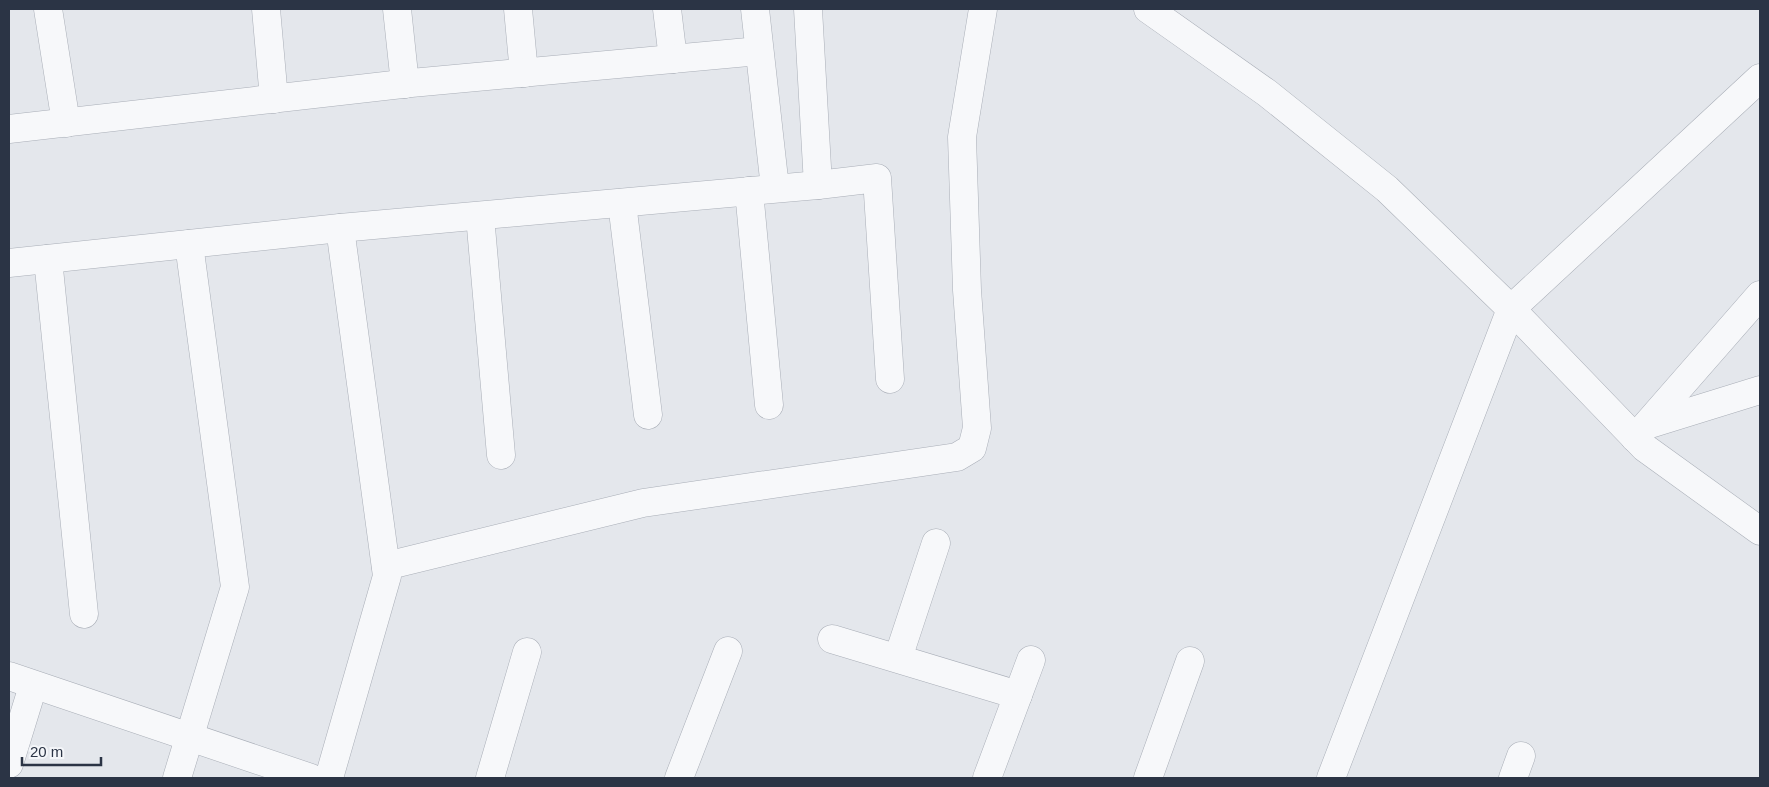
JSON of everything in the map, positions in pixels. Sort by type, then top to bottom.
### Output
[{"type":"street","points":[[48,9],[66,123]]},
{"type":"street","points":[[266,9],[274,99]]},
{"type":"street","points":[[397,9],[405,84]]},
{"type":"street","points":[[518,9],[524,73]]},
{"type":"street","points":[[668,9],[673,59]]},
{"type":"street","points":[[755,9],[759,51],[769,405]]},
{"type":"street","points":[[808,9],[818,185]]},
{"type":"street","points":[[386,566],[643,503],[957,457],[972,448],[977,428],[967,290],[962,137],[983,9]]},
{"type":"street","points":[[1148,9],[1267,93],[1387,189],[1641,431],[1645,448],[1760,531]]},
{"type":"street","points":[[9,129],[405,84],[759,51]]},
{"type":"street","points":[[1331,778],[1512,309],[1760,78]]},
{"type":"street","points":[[9,263],[340,228],[818,185],[877,178],[890,379]]},
{"type":"street","points":[[622,203],[648,415]]},
{"type":"street","points":[[480,216],[501,455]]},
{"type":"street","points":[[329,778],[388,576],[340,228]]},
{"type":"street","points":[[177,778],[235,587],[189,244]]},
{"type":"street","points":[[48,259],[84,614]]},
{"type":"street","points":[[1641,431],[1760,295]]},
{"type":"street","points":[[1641,431],[1760,390]]},
{"type":"street","points":[[898,658],[936,543]]},
{"type":"street","points":[[832,639],[1018,695]]},
{"type":"street","points":[[679,778],[728,651]]},
{"type":"street","points":[[490,778],[527,652]]},
{"type":"street","points":[[987,778],[1031,660]]},
{"type":"street","points":[[1148,778],[1190,661]]},
{"type":"street","points":[[9,764],[21,681],[311,778]]}]
